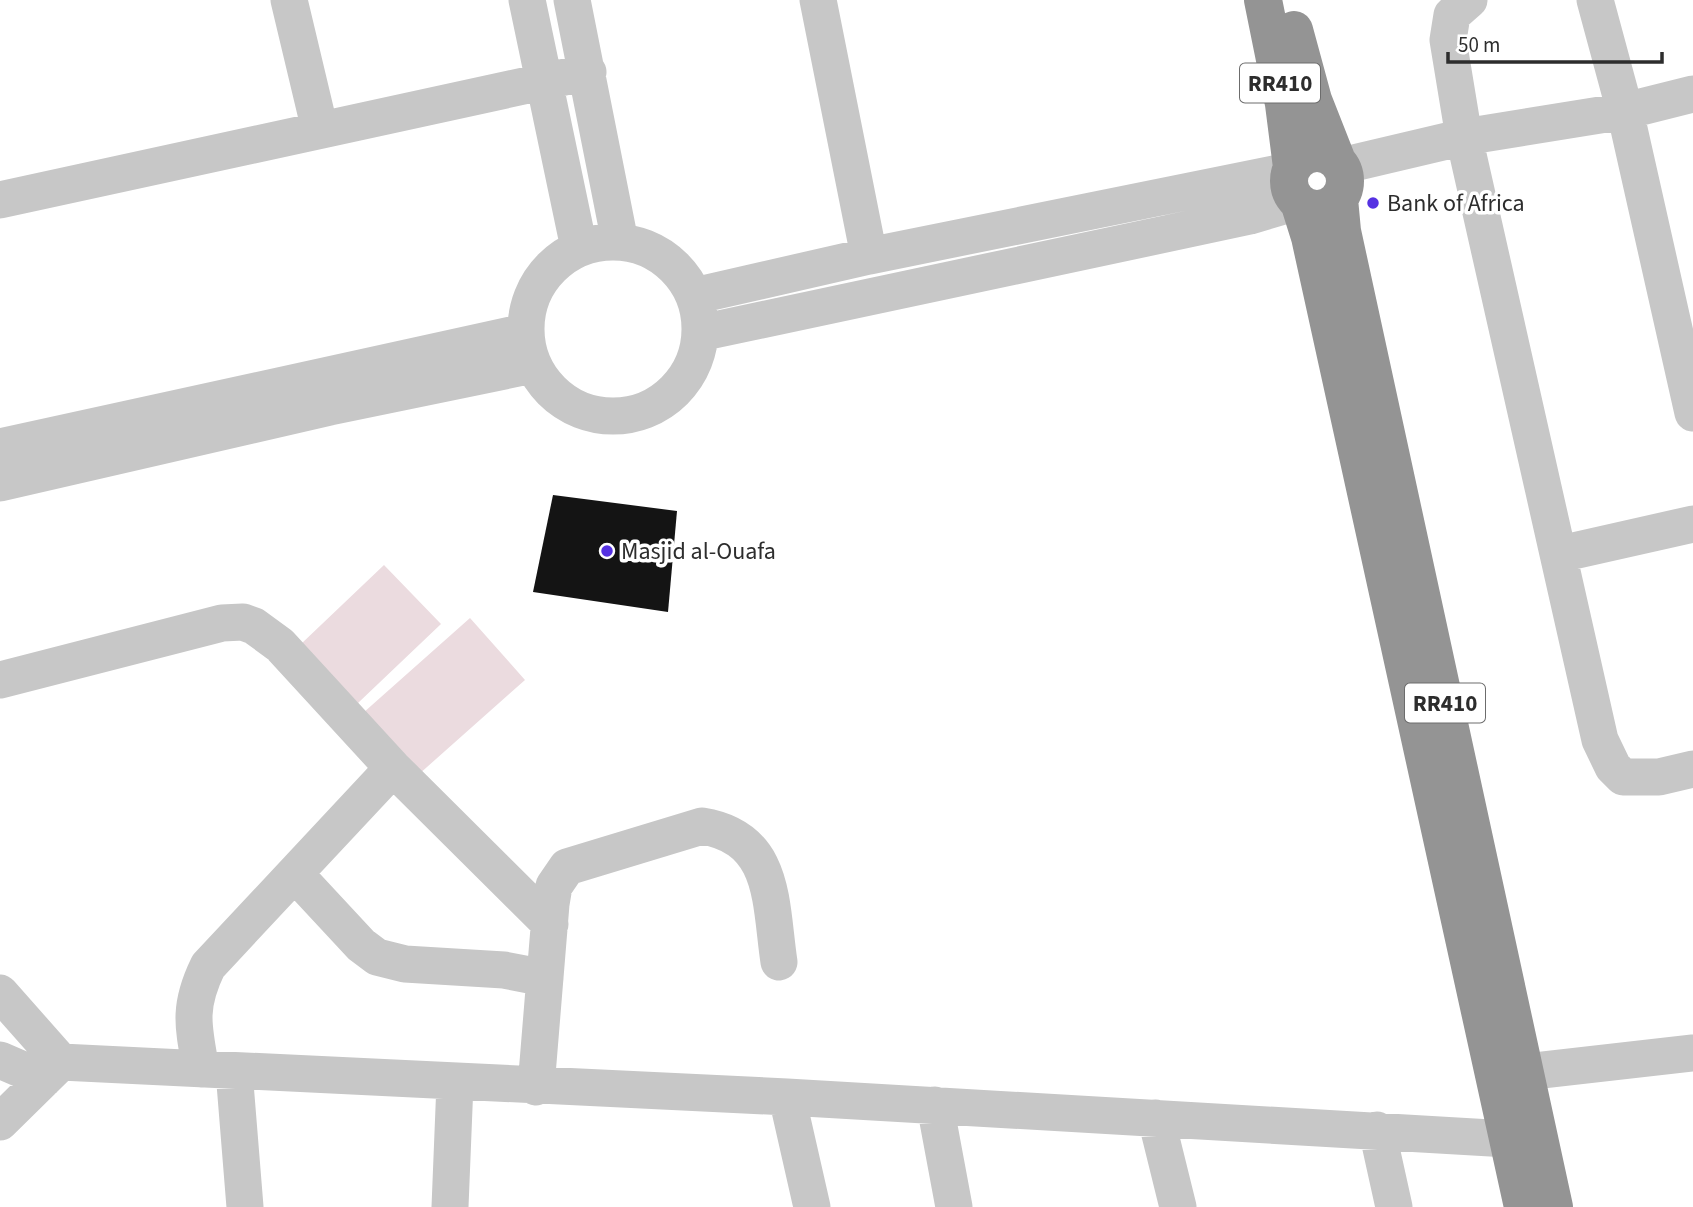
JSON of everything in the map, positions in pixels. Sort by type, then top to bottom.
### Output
[{"type":"highway","name":"RR410","points":[[1263,0],[1282,94],[1294,186],[1310,237],[1523,1207]]},
{"type":"highway","name":"RR410","points":[[1288,0],[1313,100],[1339,175],[1344,239],[1554,1207]]},
{"type":"highway","points":[[1318,152],[1339,175],[1321,209],[1294,186],[1298,159],[1318,152]]},
{"type":"street","points":[[289,0],[320,130]]},
{"type":"street","points":[[527,0],[579,248]]},
{"type":"street","points":[[572,0],[620,242]]},
{"type":"street","points":[[818,0],[869,257]]},
{"type":"street","points":[[1469,0],[1452,15],[1448,40],[1464,137],[1600,740],[1613,767],[1623,777],[1641,779],[1693,769]]},
{"type":"street","points":[[1595,0],[1625,111],[1693,412]]},
{"type":"street","points":[[0,200],[588,72]]},
{"type":"street","points":[[1339,175],[1464,137],[1625,111],[1693,94]]},
{"type":"street","points":[[694,296],[1258,175],[1294,186]]},
{"type":"street","points":[[700,333],[1250,216],[1294,186]]},
{"type":"street","points":[[620,242],[659,255],[680,273],[694,296],[700,333],[694,362],[679,386],[656,405],[629,415],[600,416],[572,407],[549,389],[529,348],[528,307],[537,285],[552,266],[579,248],[620,242]]},
{"type":"street","points":[[0,447],[529,348]]},
{"type":"street","points":[[0,483],[330,407],[529,348]]},
{"type":"street","points":[[1560,554],[1693,524]]},
{"type":"street","points":[[0,680],[163,636],[222,623],[243,622],[280,645],[393,768],[550,924]]},
{"type":"street","points":[[245,1207],[217,1070],[192,1018],[199,984],[208,966],[393,768]]},
{"type":"street","points":[[536,1087],[554,887],[567,867],[702,826],[719,829],[742,839],[766,873],[779,962]]},
{"type":"street","points":[[295,874],[361,945],[377,957],[405,964],[504,970],[545,978]]},
{"type":"street","points":[[0,993],[53,1070]]},
{"type":"street","points":[[1524,1072],[1693,1053]]},
{"type":"street","points":[[0,1060],[53,1070],[217,1070],[787,1097],[1508,1139]]},
{"type":"street","points":[[0,1122],[53,1070]]},
{"type":"street","points":[[450,1207],[455,1083]]},
{"type":"street","points":[[787,1097],[812,1207]]},
{"type":"street","points":[[935,1105],[954,1207]]},
{"type":"street","points":[[1156,1118],[1178,1207]]},
{"type":"street","points":[[1377,1130],[1394,1207]]},
{"type":"shaded area","points":[[384,565],[441,624],[358,703],[301,644]]},
{"type":"shaded area","points":[[470,618],[525,680],[418,775],[363,713]]},
{"type":"building","name":"Masjid al-Ouafa","points":[[553,495],[677,511],[668,612],[533,592]]},
{"type":"place","name":"Bank of Africa","points":[[1373,203]]},
{"type":"place","name":"Masjid al-Ouafa","points":[[607,551]]}]
